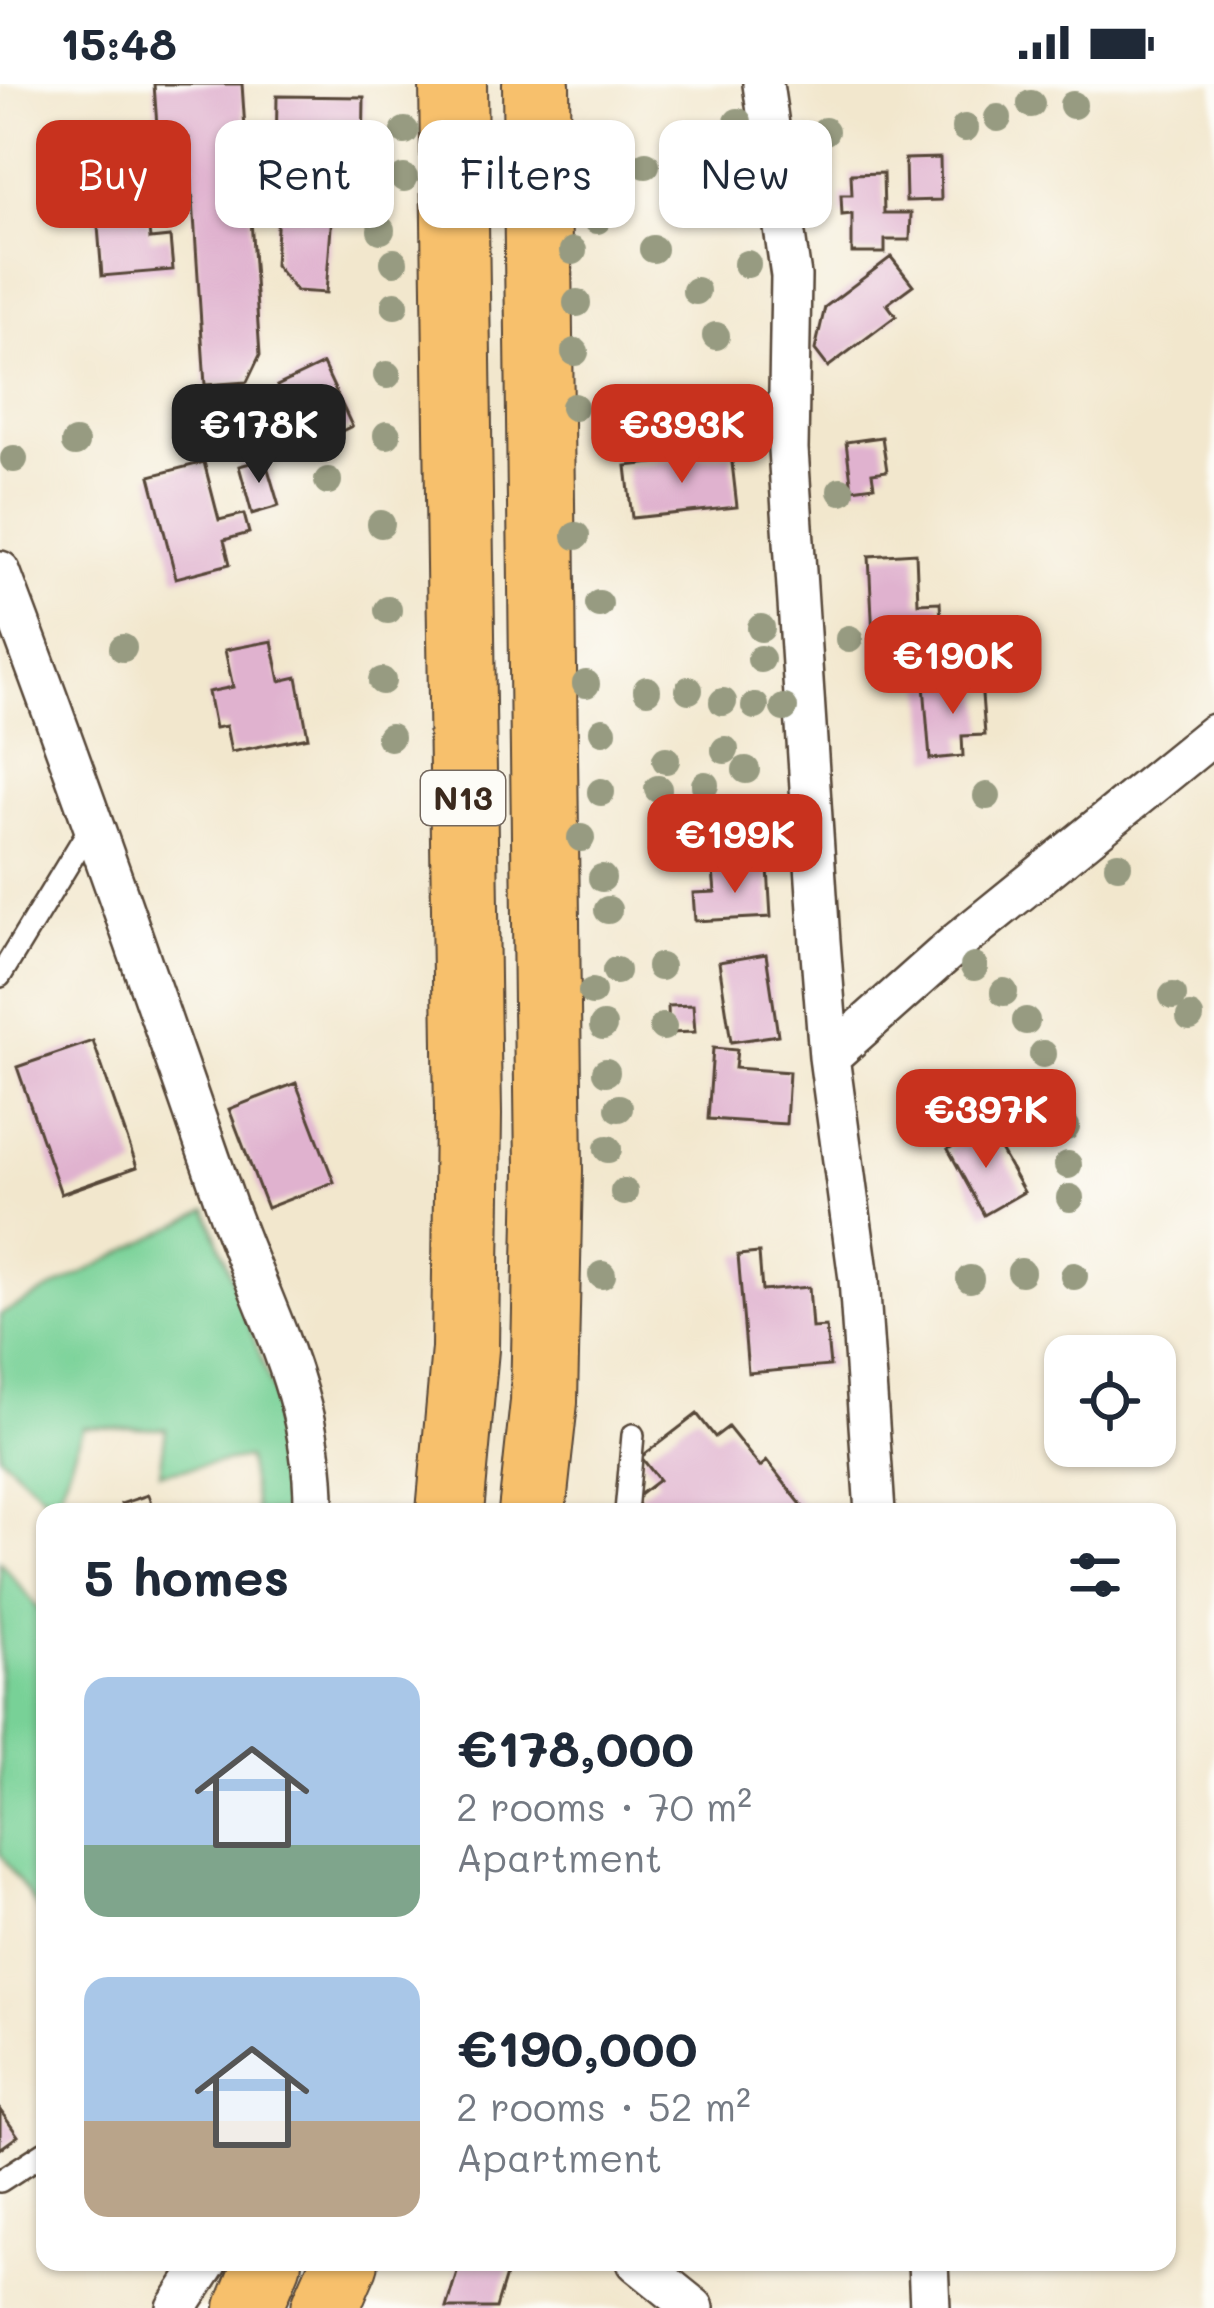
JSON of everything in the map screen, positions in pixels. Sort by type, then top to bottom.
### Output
[{"type":"highway","name":"N13","points":[[451,1503],[465,1349],[468,1115],[453,84]]},
{"type":"highway","name":"N13","points":[[533,1503],[544,1402],[549,1171],[536,84]]},
{"type":"highway","points":[[249,2308],[264,2271]]},
{"type":"highway","points":[[325,2308],[340,2271]]},
{"type":"street","points":[[764,84],[791,276],[788,448],[829,1057],[859,1279],[873,1503]]},
{"type":"street","points":[[0,571],[230,1216],[280,1334],[315,1453],[314,1503]]},
{"type":"street","points":[[829,1057],[959,941],[1214,734]]},
{"type":"street","points":[[177,2308],[201,2271]]},
{"type":"street","points":[[649,2271],[694,2308]]},
{"type":"street","points":[[928,2271],[930,2308]]},
{"type":"lane","points":[[0,976],[93,823]]},
{"type":"lane","points":[[627,1503],[633,1435]]},
{"type":"lane","points":[[0,2181],[36,2158]]},
{"type":"green space","points":[[207,1210],[282,1416],[286,1503],[254,1503],[247,1458],[160,1473],[166,1429],[83,1427],[56,1503],[52,1503],[0,1455],[0,1315]]},
{"type":"green space","points":[[0,1561],[36,1606],[36,1907],[0,1853]]},
{"type":"building","points":[[154,84],[242,84],[244,120],[215,120],[215,228],[252,228],[260,355],[247,382],[205,385],[191,120],[157,120]]},
{"type":"building","points":[[277,96],[364,97],[364,120],[277,120]]},
{"type":"building","points":[[940,158],[941,200],[906,201],[905,159]]},
{"type":"building","points":[[883,173],[884,213],[911,213],[910,240],[885,240],[885,253],[852,253],[852,214],[842,215],[841,195],[852,195],[851,174]]},
{"type":"building","points":[[98,228],[149,228],[150,239],[170,237],[173,270],[102,276]]},
{"type":"building","points":[[277,228],[331,228],[326,293],[296,291],[275,265]]},
{"type":"building","points":[[891,257],[913,285],[887,304],[896,316],[828,367],[815,350],[825,307]]},
{"type":"building","points":[[323,364],[352,426],[307,448],[277,386]]},
{"type":"building","points":[[882,437],[887,471],[872,473],[874,486],[852,489],[846,442]]},
{"type":"building","points":[[731,454],[737,507],[632,518],[626,466]]},
{"type":"building","points":[[265,459],[279,506],[252,514],[239,466]]},
{"type":"building","points":[[204,462],[219,520],[244,514],[249,533],[224,540],[230,564],[176,578],[150,476]]},
{"type":"building","points":[[916,553],[918,603],[940,602],[942,638],[902,640],[903,655],[874,657],[869,556]]},
{"type":"building","points":[[272,641],[280,681],[297,677],[308,737],[231,752],[226,726],[215,728],[208,692],[233,687],[225,650]]},
{"type":"building","points":[[981,681],[985,735],[962,736],[963,756],[930,759],[924,685]]},
{"type":"building","points":[[768,868],[771,917],[695,921],[693,893],[715,892],[713,871]]},
{"type":"building","points":[[766,954],[778,1035],[731,1042],[719,962]]},
{"type":"building","points":[[693,1005],[695,1032],[669,1033],[668,1006]]},
{"type":"building","points":[[93,1041],[137,1167],[61,1194],[17,1067]]},
{"type":"building","points":[[713,1048],[737,1050],[735,1068],[789,1072],[786,1124],[708,1119]]},
{"type":"building","points":[[296,1083],[334,1182],[267,1208],[229,1109]]},
{"type":"building","points":[[987,1127],[1024,1192],[984,1215],[948,1149]]},
{"type":"building","points":[[759,1253],[762,1291],[809,1287],[812,1328],[826,1327],[830,1366],[748,1373],[738,1255]]},
{"type":"building","points":[[697,1414],[715,1437],[728,1427],[760,1467],[767,1461],[800,1503],[637,1503],[634,1499],[659,1480],[641,1457]]},
{"type":"building","points":[[148,1495],[151,1503],[124,1503]]},
{"type":"building","points":[[0,2110],[18,2136],[0,2149]]},
{"type":"building","points":[[457,2271],[507,2271],[496,2308],[446,2308]]}]
